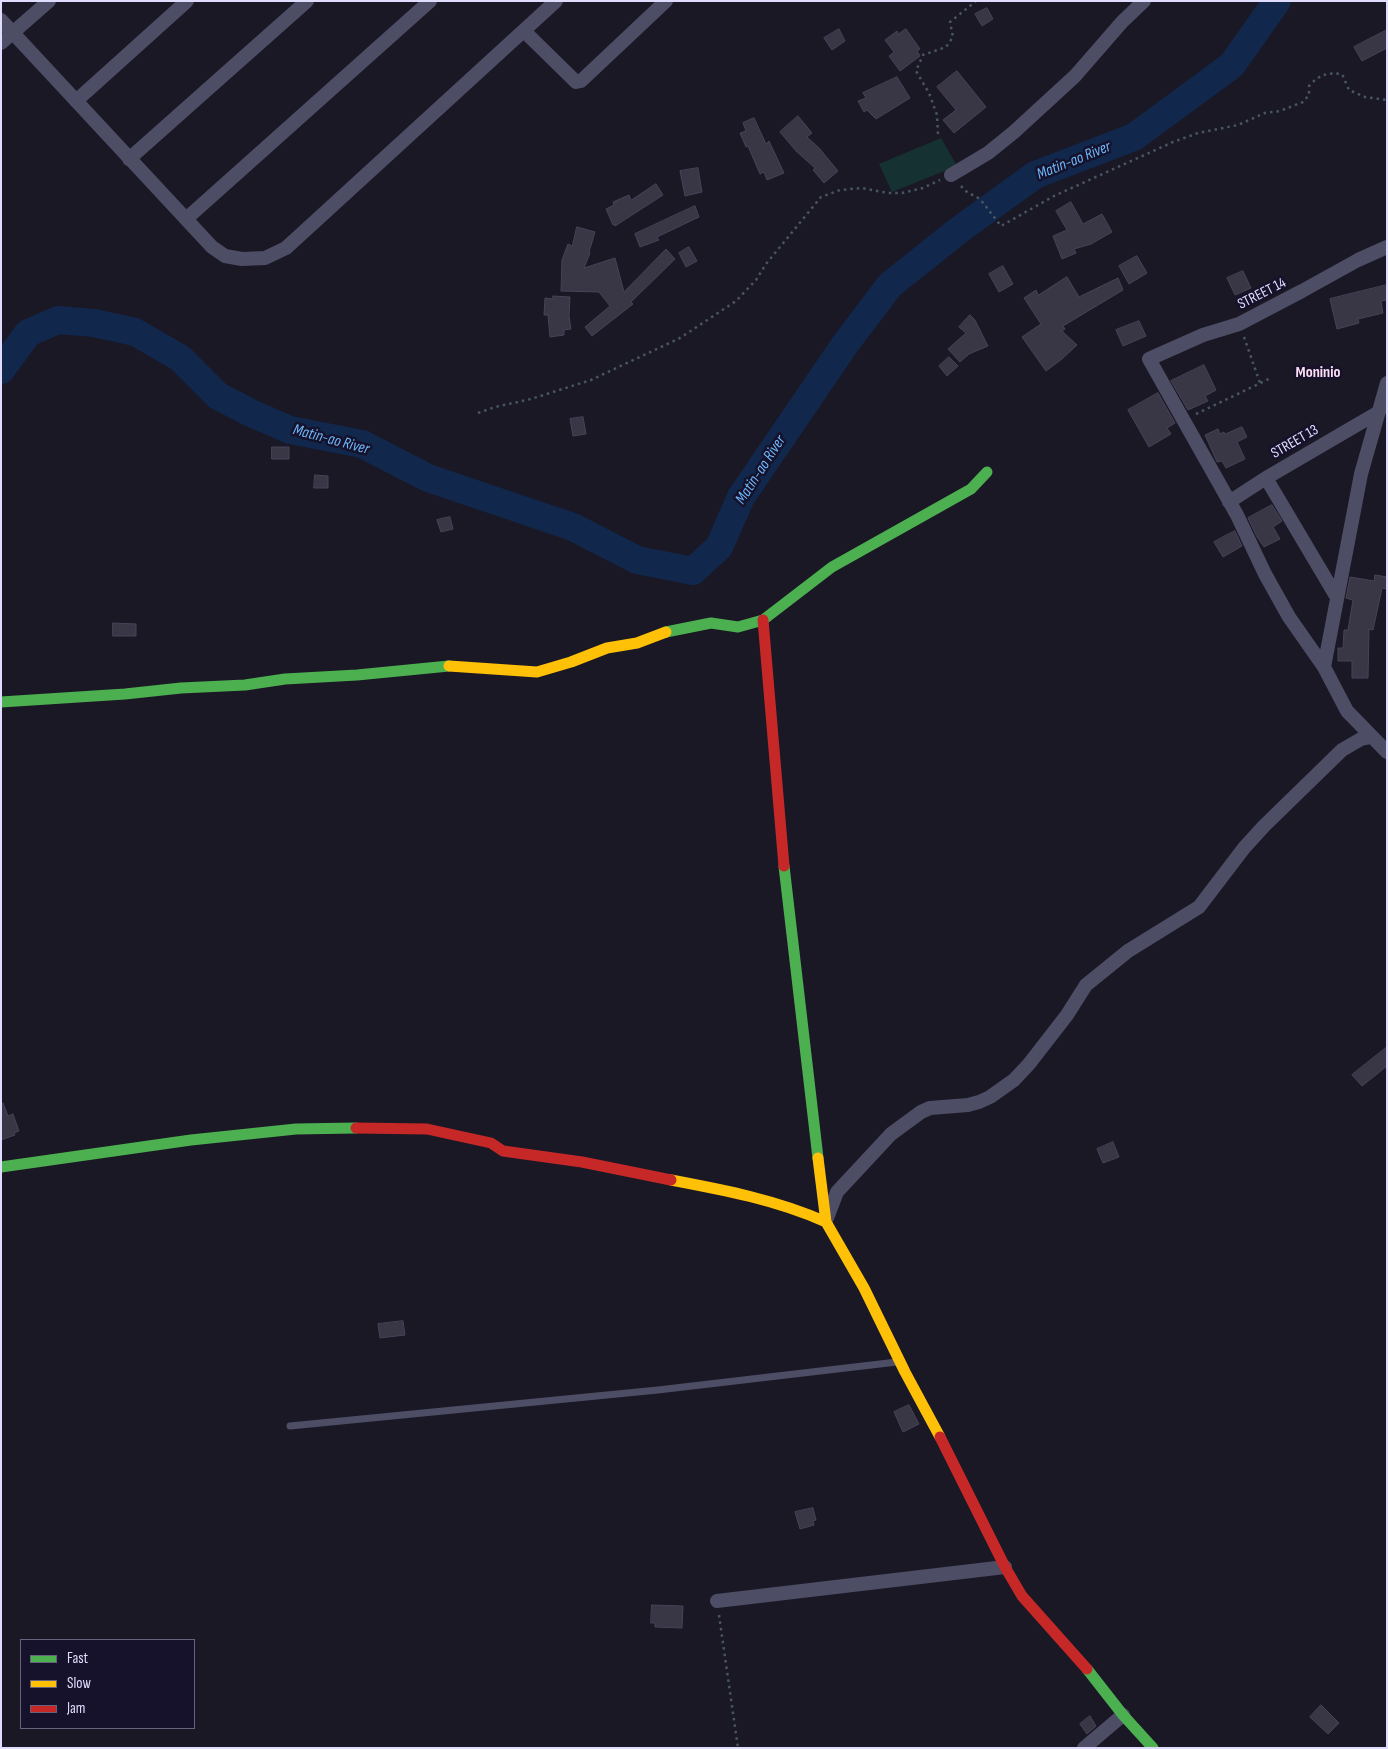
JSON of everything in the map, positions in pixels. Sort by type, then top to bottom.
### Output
[{"type":"street","points":[[1,43],[49,1]]},
{"type":"street","points":[[76,101],[188,1]]},
{"type":"street","points":[[129,159],[307,1]]},
{"type":"street","points":[[186,219],[430,1]]},
{"type":"street","points":[[1,20],[212,247],[225,256],[242,259],[265,258],[286,248],[556,1]]},
{"type":"street","points":[[524,31],[576,82],[580,81],[666,1]]},
{"type":"street","points":[[951,175],[988,153],[1014,132],[1075,76],[1122,22],[1144,1]]},
{"type":"street","name":"STREET 14","points":[[1229,502],[1148,359],[1203,335],[1239,324],[1358,260],[1387,247]]},
{"type":"street","points":[[1324,667],[1336,596],[1361,474],[1387,383]]},
{"type":"street","name":"STREET 13","points":[[1229,502],[1266,478],[1379,412]]},
{"type":"street","points":[[1,702],[245,685],[285,679],[357,675],[432,667],[451,666],[537,672],[571,662],[607,648],[637,643],[659,634],[711,623],[738,627],[763,620],[832,567],[971,489],[987,472]]},
{"type":"street","points":[[1266,478],[1336,596]]},
{"type":"street","points":[[1229,502],[1280,601],[1324,667],[1348,711],[1387,752]]},
{"type":"street","points":[[763,620],[788,907],[826,1222],[864,1288],[1005,1567],[1022,1596],[1087,1669],[1153,1748]]},
{"type":"street","points":[[826,1222],[837,1192],[890,1134],[921,1112],[930,1108],[968,1105],[979,1102],[990,1097],[1014,1080],[1029,1064],[1067,1015],[1086,985],[1128,951],[1199,907],[1244,848],[1264,826],[1342,750],[1361,738],[1372,737]]},
{"type":"street","points":[[1,1167],[191,1140],[296,1128],[427,1129],[491,1143],[503,1151],[582,1162],[728,1191],[800,1210],[826,1222]]},
{"type":"street","points":[[717,1601],[1005,1567]]},
{"type":"street","points":[[1084,1748],[1124,1715]]},
{"type":"lane","points":[[290,1426],[658,1390],[900,1362]]},
{"type":"path","points":[[938,134],[937,115],[929,93],[916,72],[918,65],[923,55],[946,47],[954,37],[950,22],[976,1]]},
{"type":"path","points":[[478,413],[508,403],[531,399],[590,380],[680,338],[736,300],[756,280],[766,264],[821,197],[840,190],[862,188],[888,193],[912,191],[951,175],[967,192],[980,199],[1001,226],[1054,196],[1173,142],[1198,133],[1238,125],[1264,113],[1280,111],[1303,102],[1309,95],[1309,86],[1322,74],[1342,74],[1349,90],[1365,97],[1387,100]]},
{"type":"path","points":[[1239,324],[1260,383]]},
{"type":"path","points":[[1192,416],[1271,378]]},
{"type":"path","points":[[717,1601],[738,1748]]},
{"type":"green space","points":[[941,138],[957,166],[892,192],[879,164]]},
{"type":"building","points":[[987,8],[993,19],[982,26],[975,14]]},
{"type":"building","points":[[839,29],[845,41],[832,50],[824,38]]},
{"type":"building","points":[[906,29],[920,49],[917,51],[920,56],[900,71],[889,56],[894,52],[885,40],[897,31],[898,34]]},
{"type":"building","points":[[1387,30],[1387,48],[1362,61],[1354,47]]},
{"type":"building","points":[[957,71],[986,107],[954,133],[943,120],[956,110],[937,87]]},
{"type":"building","points":[[897,77],[910,98],[876,119],[867,110],[864,112],[858,101],[866,98],[863,93]]},
{"type":"building","points":[[798,116],[812,133],[807,137],[838,171],[824,183],[813,170],[815,168],[796,151],[780,132]]},
{"type":"building","points":[[754,118],[766,144],[769,141],[784,173],[767,180],[764,172],[760,174],[740,133],[746,131],[743,123]]},
{"type":"building","points":[[698,168],[702,192],[685,196],[680,171]]},
{"type":"building","points":[[656,184],[663,195],[615,226],[615,224],[613,225],[606,209],[614,205],[613,202],[629,195],[631,200]]},
{"type":"building","points":[[1071,202],[1083,224],[1102,214],[1112,232],[1091,244],[1074,249],[1076,253],[1062,259],[1053,236],[1067,230],[1056,211]]},
{"type":"building","points":[[695,206],[699,217],[657,237],[659,240],[640,247],[635,234]]},
{"type":"building","points":[[577,227],[595,232],[584,268],[615,258],[624,292],[666,249],[675,259],[631,302],[633,304],[592,336],[585,327],[610,306],[599,292],[561,291],[562,260],[568,244],[572,246]]},
{"type":"building","points":[[689,247],[697,261],[686,267],[679,253]]},
{"type":"building","points":[[1137,256],[1147,273],[1129,284],[1119,266]]},
{"type":"building","points":[[1003,266],[1013,284],[999,292],[989,274]]},
{"type":"building","points":[[1243,271],[1251,288],[1235,295],[1227,278]]},
{"type":"building","points":[[1067,277],[1079,297],[1118,278],[1123,290],[1063,326],[1065,329],[1062,331],[1077,345],[1046,371],[1022,337],[1041,324],[1024,298],[1036,290],[1038,295]]},
{"type":"building","points":[[1387,285],[1387,300],[1381,301],[1383,313],[1358,319],[1359,323],[1337,329],[1330,299]]},
{"type":"building","points":[[553,296],[570,297],[569,316],[571,329],[564,330],[564,335],[550,337],[548,315],[544,315],[545,298],[553,299]]},
{"type":"building","points":[[970,315],[975,320],[988,346],[969,354],[960,362],[948,349],[966,333],[959,327]]},
{"type":"building","points":[[1139,321],[1146,336],[1123,346],[1116,330]]},
{"type":"building","points":[[949,357],[958,366],[947,376],[939,366]]},
{"type":"building","points":[[1204,365],[1216,390],[1205,396],[1208,401],[1188,410],[1171,381]]},
{"type":"building","points":[[1158,393],[1175,423],[1167,428],[1171,434],[1149,447],[1128,410]]},
{"type":"building","points":[[583,417],[586,434],[573,436],[570,419]]},
{"type":"building","points":[[1242,427],[1247,437],[1237,442],[1245,459],[1226,468],[1222,461],[1217,462],[1205,435],[1218,429],[1220,434],[1224,432],[1225,434]]},
{"type":"building","points":[[272,447],[289,447],[289,459],[272,459]]},
{"type":"building","points":[[315,475],[328,476],[328,488],[314,488]]},
{"type":"building","points":[[1272,505],[1282,521],[1273,527],[1280,539],[1264,547],[1248,518]]},
{"type":"building","points":[[450,517],[453,529],[441,532],[437,520]]},
{"type":"building","points":[[1235,531],[1242,546],[1223,557],[1214,542]]},
{"type":"building","points":[[1375,575],[1387,577],[1387,589],[1382,588],[1373,630],[1369,629],[1368,678],[1352,678],[1352,661],[1338,661],[1338,648],[1343,648],[1344,630],[1348,630],[1353,600],[1346,598],[1350,577],[1374,581]]},
{"type":"building","points":[[113,623],[136,624],[136,636],[113,636]]},
{"type":"building","points":[[1387,1047],[1387,1066],[1362,1086],[1352,1075]]},
{"type":"building","points":[[1,1103],[3,1103],[8,1116],[13,1114],[19,1131],[14,1133],[15,1135],[1,1140]]},
{"type":"building","points":[[1113,1142],[1119,1157],[1103,1163],[1097,1149]]},
{"type":"building","points":[[403,1321],[405,1335],[380,1338],[378,1324]]},
{"type":"building","points":[[909,1405],[919,1424],[903,1432],[894,1412]]},
{"type":"building","points":[[813,1508],[816,1520],[813,1521],[814,1525],[800,1529],[795,1512]]},
{"type":"building","points":[[652,1605],[683,1606],[682,1628],[655,1627],[655,1623],[651,1623]]},
{"type":"building","points":[[1321,1705],[1339,1723],[1328,1734],[1310,1717]]},
{"type":"building","points":[[1090,1716],[1096,1726],[1087,1734],[1080,1724]]},
{"type":"waterway","name":"Matin-ao River","points":[[1,370],[28,333],[58,320],[94,323],[135,332],[180,358],[218,396],[290,430],[362,444],[428,478],[573,527],[637,560],[693,571],[719,547],[741,497],[846,343],[890,285],[959,230],[1035,175],[1134,137],[1232,65],[1277,1]]},
{"type":"traffic: fast","points":[[666,632],[711,623],[738,627],[763,620],[832,567],[971,489],[987,472]]},
{"type":"traffic: fast","points":[[1,702],[245,685],[285,679],[357,675],[449,666]]},
{"type":"traffic: fast","points":[[784,866],[818,1158]]},
{"type":"traffic: fast","points":[[1,1167],[191,1140],[296,1129],[356,1128]]},
{"type":"traffic: fast","points":[[1087,1669],[1123,1715],[1153,1748]]},
{"type":"traffic: slow","points":[[449,666],[537,672],[571,662],[607,648],[637,643],[666,632]]},
{"type":"traffic: slow","points":[[818,1158],[826,1222],[864,1288],[905,1372],[940,1437]]},
{"type":"traffic: slow","points":[[671,1180],[769,1202],[826,1222]]},
{"type":"traffic: jam","points":[[763,620],[784,866]]},
{"type":"traffic: jam","points":[[356,1128],[427,1129],[491,1143],[503,1151],[582,1162],[671,1180]]},
{"type":"traffic: jam","points":[[940,1437],[1005,1567],[1022,1596],[1087,1669]]},
{"type":"district","name":"Moninio","points":[[1318,373]]}]
